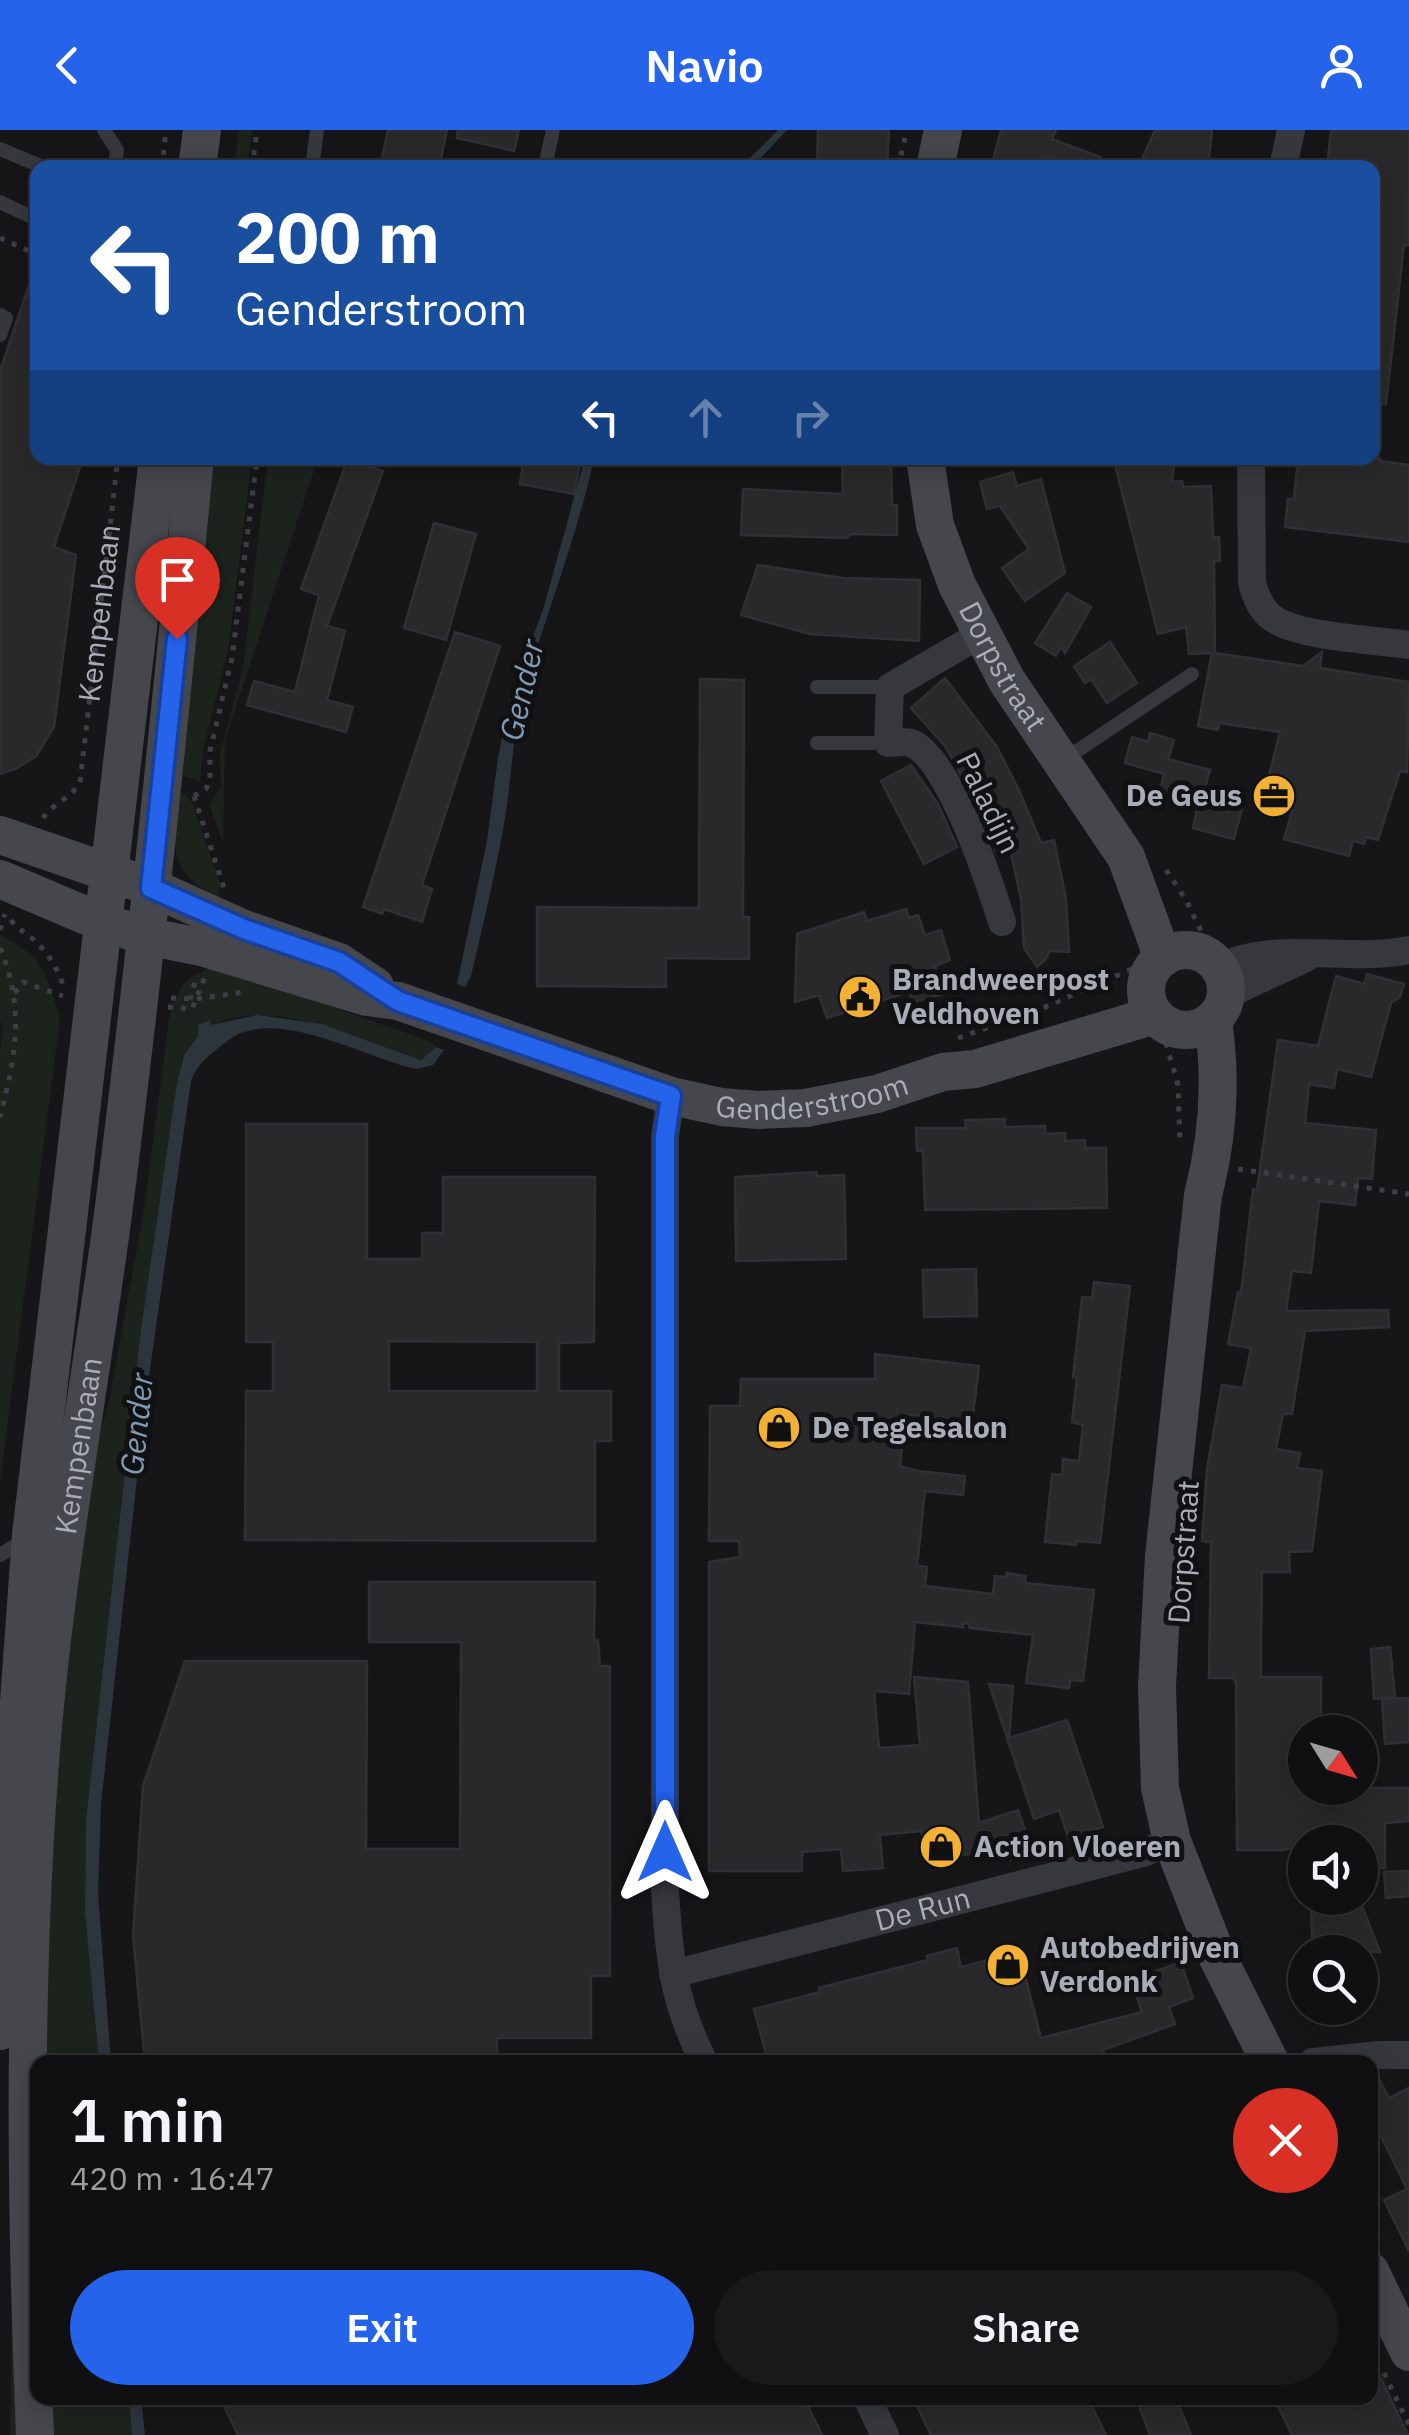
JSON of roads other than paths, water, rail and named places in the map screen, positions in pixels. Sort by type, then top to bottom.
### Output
[{"type":"main road","points":[[198,160],[202,130]]},
{"type":"main road","points":[[224,160],[227,130]]},
{"type":"main road","points":[[937,160],[943,130]]},
{"type":"main road","name":"Kempenbaan","points":[[0,2031],[16,1545],[109,873],[157,465]]},
{"type":"main road","name":"Kempenbaan","points":[[30,2269],[26,2136],[29,1950],[38,1776],[54,1604],[90,1387],[139,1017],[194,465]]},
{"type":"main road","name":"Dorpstraat","points":[[925,465],[936,525],[981,634],[1061,763],[1126,857],[1182,988],[1196,1076],[1196,1147],[1214,1181],[1164,1556],[1157,1686],[1160,1788],[1172,1841],[1217,1956],[1266,2055]]},
{"type":"main road","points":[[0,835],[109,873]]},
{"type":"main road","name":"Genderstroom","points":[[109,873],[244,929],[339,962],[398,1001]]},
{"type":"main road","points":[[0,879],[101,922]]},
{"type":"main road","name":"Genderstroom","points":[[101,922],[205,948],[366,998],[398,1001],[671,1096],[722,1107],[806,1108],[877,1094],[944,1058],[1182,988]]},
{"type":"main road","points":[[1378,2301],[1393,2356]]},
{"type":"main road","name":"Kempenbaan","points":[[34,2405],[35,2435]]},
{"type":"street","points":[[1285,160],[1291,130]]},
{"type":"street","points":[[1251,465],[1252,583],[1257,601],[1274,619],[1293,628],[1409,645]]},
{"type":"street","points":[[888,743],[890,688],[981,634]]},
{"type":"street","name":"Paladijn","points":[[888,743],[910,742],[929,756],[974,837],[1002,922]]},
{"type":"street","points":[[1182,988],[1312,956],[1409,950]]},
{"type":"street","points":[[671,1096],[665,1136],[665,1890],[673,1974],[685,2026],[700,2055]]},
{"type":"street","name":"De Run","points":[[673,1974],[1140,1854],[1172,1841]]},
{"type":"street","points":[[1371,2055],[1409,2055]]},
{"type":"street","points":[[871,2405],[886,2435]]},
{"type":"lane","points":[[104,130],[117,150],[115,160]]},
{"type":"lane","points":[[313,160],[317,130]]},
{"type":"lane","points":[[546,160],[552,130]]},
{"type":"lane","points":[[0,149],[30,162]]},
{"type":"lane","points":[[0,202],[30,216]]},
{"type":"lane","points":[[0,316],[6,318],[0,335]]},
{"type":"lane","points":[[1061,763],[1192,674]]},
{"type":"lane","points":[[817,687],[890,688]]},
{"type":"lane","name":"Paladijn","points":[[816,743],[888,743]]},
{"type":"water","points":[[778,130],[787,130],[759,160],[748,160]]},
{"type":"water","name":"Gender","points":[[583,465],[592,465],[520,706],[499,853],[471,976],[465,987],[457,984],[487,841],[510,697],[543,610]]},
{"type":"water","name":"Gender","points":[[257,1015],[322,1024],[421,1060],[436,1047],[444,1050],[433,1065],[417,1069],[319,1037],[268,1028],[245,1032],[226,1042],[201,1063],[191,1081],[146,1397],[101,1804],[98,1894],[110,2055],[98,2055],[85,1914],[86,1819],[141,1329],[177,1083],[184,1055],[198,1036],[198,1025],[210,1020],[211,1025]]},
{"type":"water","points":[[130,2405],[142,2405],[145,2435],[132,2435]]},
{"type":"place","name":"De Geus","points":[[1274,796]]},
{"type":"place","name":"Brandweerpost Veldhoven","points":[[860,997]]},
{"type":"place","name":"De Tegelsalon","points":[[779,1428]]},
{"type":"place","name":"Action Vloeren","points":[[941,1847]]},
{"type":"place","name":"Autobedrijven Verdonk","points":[[1008,1965]]}]
